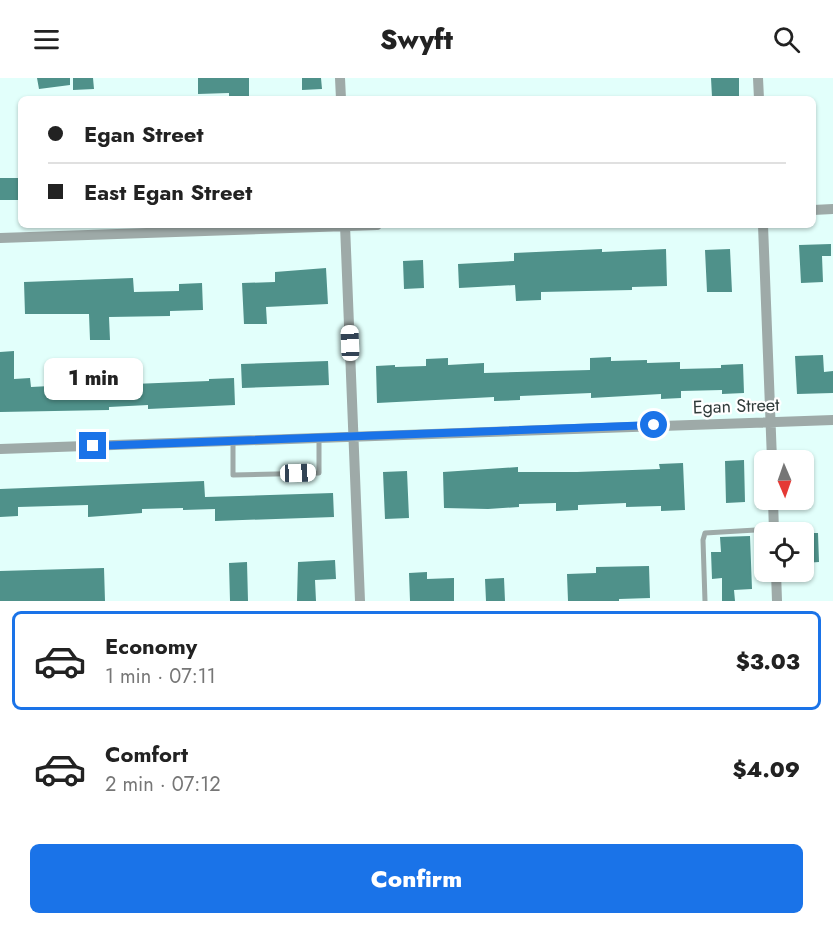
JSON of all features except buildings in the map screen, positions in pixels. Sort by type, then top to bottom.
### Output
[{"type":"street","points":[[340,78],[341,96]]},
{"type":"street","points":[[758,78],[759,96]]},
{"type":"street","points":[[816,210],[833,209]]},
{"type":"street","points":[[0,238],[288,228]]},
{"type":"street","points":[[345,228],[360,601]]},
{"type":"street","points":[[763,228],[771,450]]},
{"type":"street","name":"Egan Street","points":[[0,449],[833,420]]},
{"type":"street","points":[[776,582],[777,601]]},
{"type":"lane","points":[[232,441],[233,475],[308,473],[319,472],[318,438]]},
{"type":"lane","points":[[705,601],[703,540],[705,533],[754,532]]},
{"type":"route","points":[[93,446],[654,425]]}]
